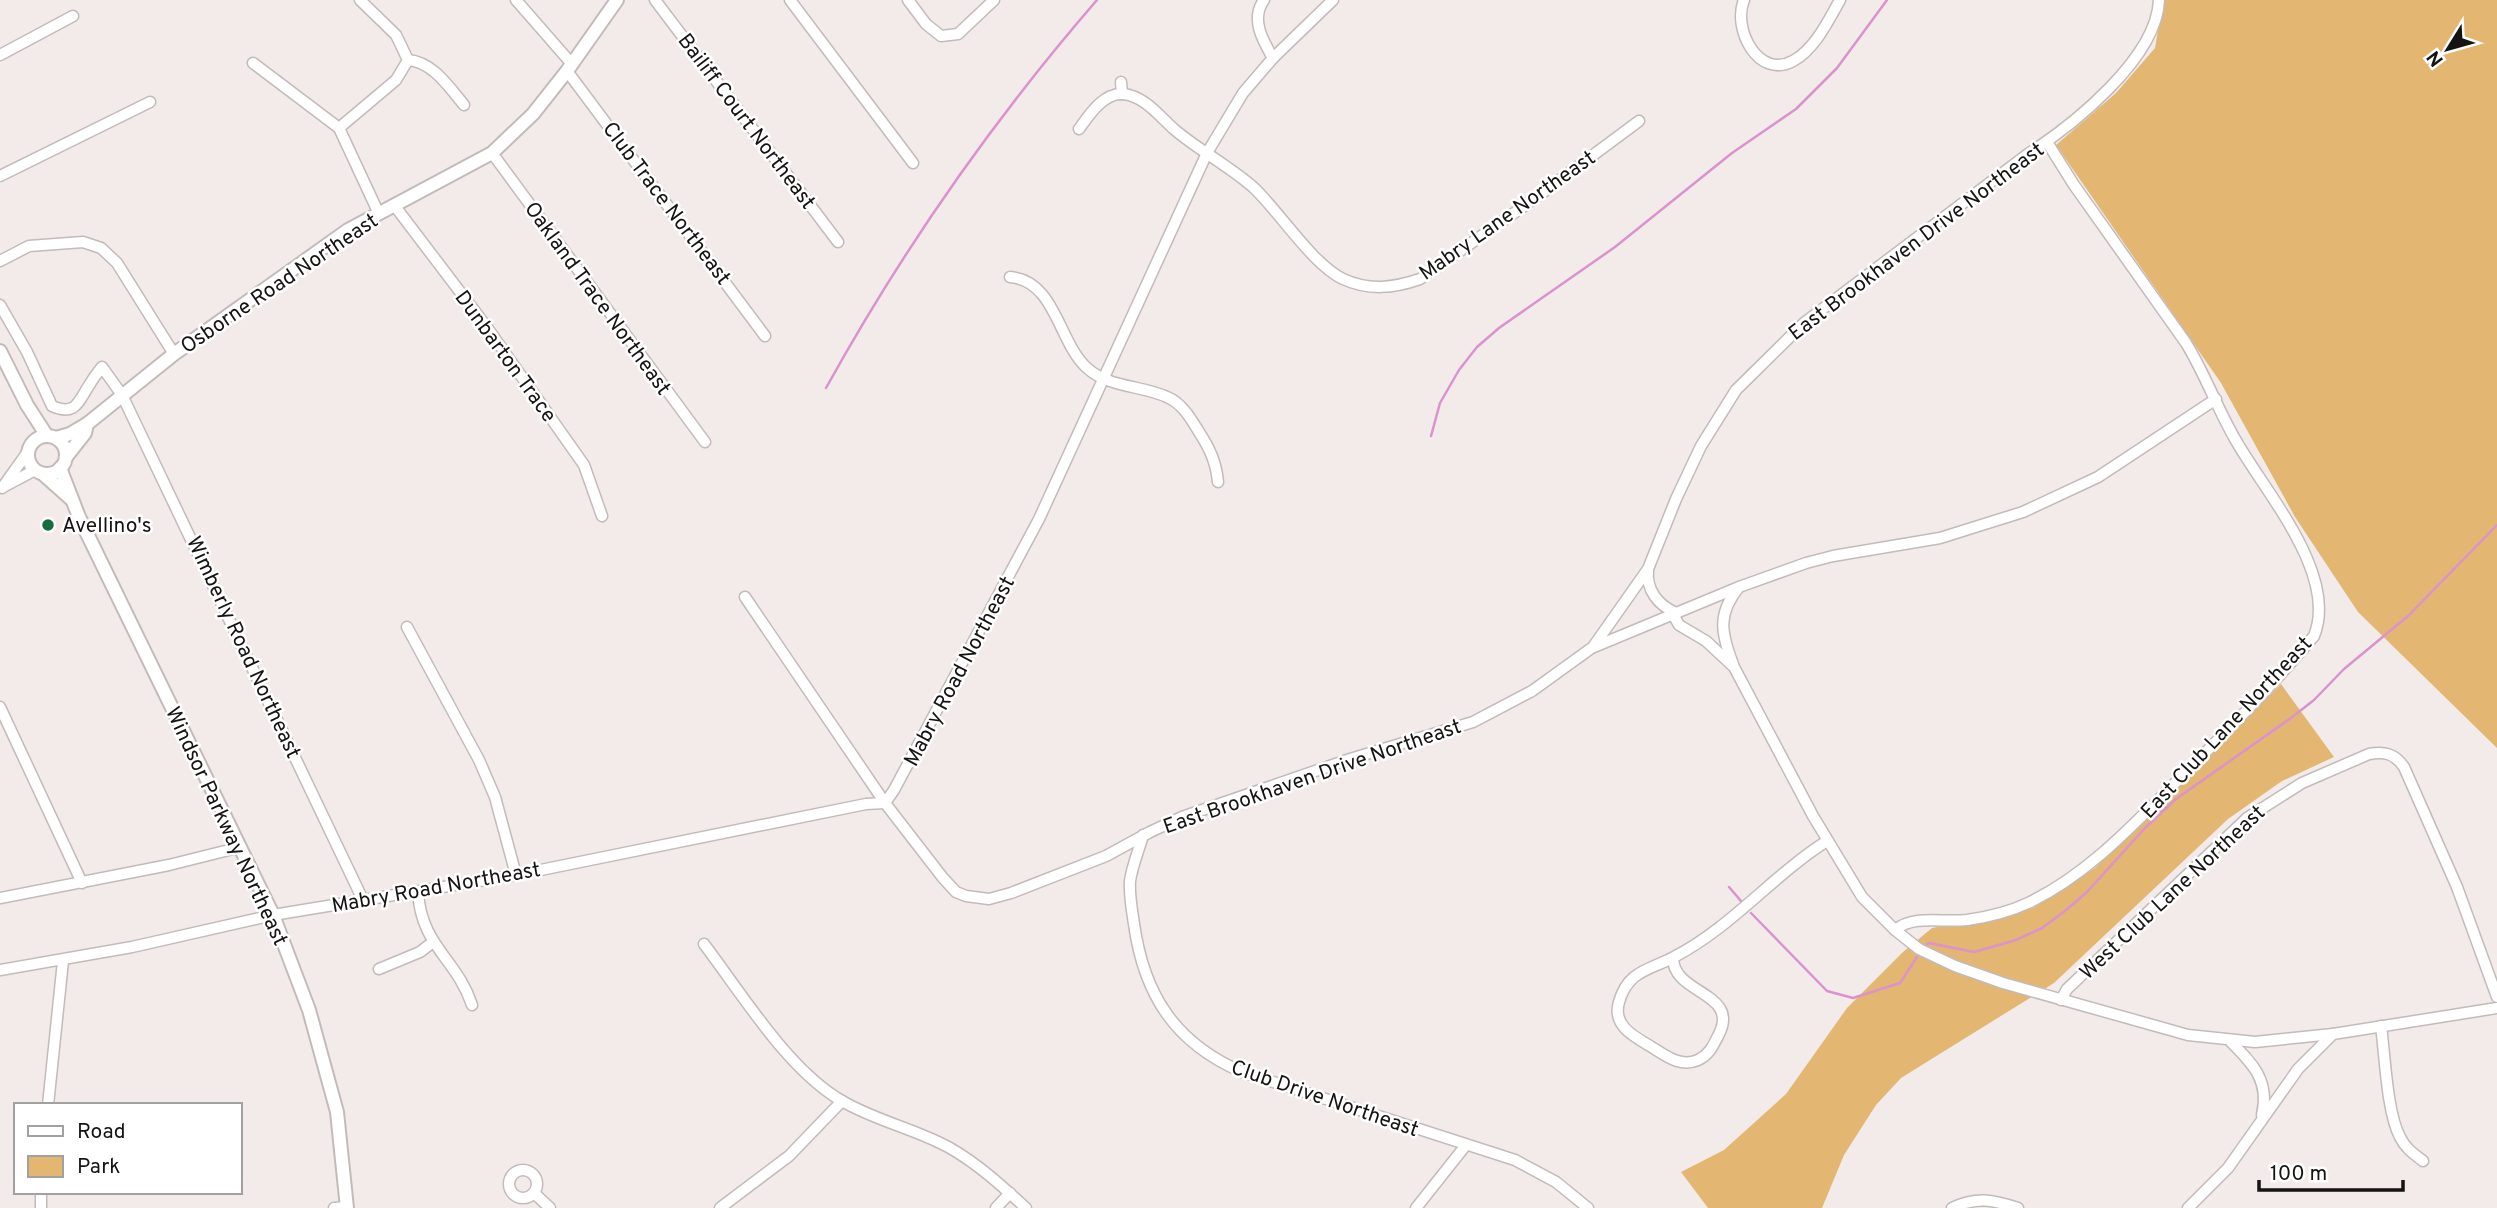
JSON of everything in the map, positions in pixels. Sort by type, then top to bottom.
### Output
[{"type":"street","points":[[360,0],[396,35],[408,60]]},
{"type":"street","name":"Club Trace Northeast","points":[[516,0],[569,67],[765,336]]},
{"type":"street","name":"Osborne Road Northeast","points":[[51,437],[87,424],[174,355],[348,230],[492,153],[533,114],[617,0]]},
{"type":"street","name":"Bailiff Court Northeast","points":[[656,0],[838,242]]},
{"type":"street","points":[[790,0],[913,163]]},
{"type":"street","points":[[908,0],[926,23],[941,36],[958,34],[994,0]]},
{"type":"street","points":[[1264,0],[1258,11],[1259,29],[1273,58]]},
{"type":"street","name":"Mabry Road Northeast","points":[[0,970],[63,961],[273,915],[516,875],[882,799],[908,765],[1023,551],[1208,153],[1243,93],[1273,58],[1333,0]]},
{"type":"street","points":[[1744,0],[1741,12],[1744,34],[1758,56],[1776,65],[1790,62],[1808,48],[1840,0]]},
{"type":"street","name":"East Brookhaven Drive Northeast","points":[[745,597],[882,799],[956,892],[977,899],[1012,893],[1106,856],[1182,817],[1350,759],[1473,722],[1532,691],[1594,647],[1648,569],[1701,446],[1736,390],[1804,323],[2081,115],[2127,68],[2152,31],[2159,0]]},
{"type":"street","points":[[0,55],[72,16]]},
{"type":"street","points":[[408,60],[420,61],[429,67],[464,105]]},
{"type":"street","points":[[339,128],[396,80],[408,60]]},
{"type":"street","points":[[253,63],[339,128],[379,214]]},
{"type":"street","points":[[1079,129],[1100,104],[1112,96],[1122,94],[1121,82]]},
{"type":"street","name":"Mabry Lane Northeast","points":[[1122,94],[1146,103],[1193,145],[1208,153],[1253,188],[1317,258],[1341,278],[1369,288],[1399,286],[1420,279],[1639,121]]},
{"type":"street","points":[[0,176],[150,102]]},
{"type":"street","name":"East Club Lane Northeast","points":[[1895,930],[1912,921],[1966,920],[2009,911],[2044,895],[2090,864],[2246,712],[2314,636],[2320,611],[2318,588],[2312,571],[2280,508],[2234,439],[2216,398],[2186,343],[2074,185],[2047,142]]},
{"type":"street","name":"Oakland Trace Northeast","points":[[492,153],[705,442]]},
{"type":"street","name":"Dunbarton Trace","points":[[394,205],[486,326],[583,465],[602,516]]},
{"type":"street","points":[[0,261],[29,246],[83,242],[101,248],[117,263],[174,355]]},
{"type":"street","points":[[1010,277],[1022,278],[1038,289],[1058,319],[1074,353],[1090,371],[1104,379],[1168,397],[1182,408],[1214,456],[1218,482]]},
{"type":"street","name":"Wimberly Road Northeast","points":[[0,305],[27,352],[52,406],[61,410],[76,406],[102,367],[122,395],[363,900]]},
{"type":"street","points":[[0,351],[27,405],[51,437],[64,447],[63,462],[53,473],[39,472],[1,489]]},
{"type":"street","points":[[1594,647],[1739,586],[1833,556],[1940,538],[2023,512],[2098,477],[2216,398]]},
{"type":"street","points":[[27,405],[30,466],[39,472]]},
{"type":"street","name":"Osborne Road Northeast","points":[[63,462],[85,433],[87,424]]},
{"type":"street","points":[[1,489],[30,447],[51,437]]},
{"type":"street","name":"Windsor Parkway Northeast","points":[[63,462],[71,499],[187,741],[242,847],[273,915],[309,1010],[337,1112],[342,1208]]},
{"type":"street","name":"Windsor Parkway Northeast","points":[[39,472],[71,499]]},
{"type":"street","points":[[1648,569],[1647,579],[1651,592],[1667,609],[1676,613]]},
{"type":"street","points":[[1739,586],[1726,607],[1723,619],[1724,642],[1734,667],[1827,841],[1862,897],[1895,930],[1935,958],[2003,983],[2162,1029],[2231,1042],[2279,1042],[2497,1008]]},
{"type":"street","points":[[1676,613],[1675,618],[1679,625]]},
{"type":"street","points":[[1658,621],[1679,625],[1706,641],[1734,667]]},
{"type":"street","points":[[407,627],[479,760],[495,797],[516,875]]},
{"type":"street","points":[[0,707],[82,883]]},
{"type":"street","name":"West Club Lane Northeast","points":[[2061,1000],[2067,989],[2247,818],[2302,783],[2369,754],[2380,752],[2394,756],[2404,767],[2457,887],[2497,997]]},
{"type":"street","name":"Club Drive Northeast","points":[[1143,835],[1130,884],[1138,952],[1144,974],[1155,997],[1186,1038],[1211,1057],[1242,1072],[1528,1166],[1556,1182],[1588,1208]]},
{"type":"street","points":[[1673,958],[1677,974],[1687,984],[1713,999],[1723,1016],[1722,1029],[1713,1047],[1706,1055],[1690,1063],[1681,1063],[1670,1058],[1626,1030],[1618,1016],[1620,1000],[1628,984],[1646,969],[1673,958],[1737,914],[1802,857],[1827,841]]},
{"type":"street","points":[[0,898],[82,883],[242,847]]},
{"type":"street","points":[[418,892],[423,925],[459,976],[472,1005]]},
{"type":"street","points":[[379,969],[413,956],[433,942]]},
{"type":"street","points":[[704,944],[792,1060],[816,1083],[842,1101],[948,1147],[980,1168],[1026,1208]]},
{"type":"street","points":[[48,1103],[63,961]]},
{"type":"street","points":[[2381,1026],[2393,1119],[2408,1150],[2423,1161]]},
{"type":"street","points":[[2188,1208],[2222,1175],[2298,1069],[2333,1034]]},
{"type":"street","points":[[2231,1042],[2253,1064],[2263,1082],[2264,1105],[2257,1128]]},
{"type":"street","points":[[720,1208],[789,1156],[842,1101]]},
{"type":"street","points":[[1416,1208],[1466,1144]]},
{"type":"street","points":[[534,1193],[550,1208]]},
{"type":"street","points":[[996,1208],[1010,1193]]},
{"type":"street","points":[[1952,1208],[1968,1201],[1982,1200],[1998,1201],[2018,1208]]},
{"type":"green space","points":[[2163,0],[2497,0],[2497,748],[2358,612],[2295,517],[2221,383],[2056,145],[2116,93],[2155,48]]},
{"type":"green space","points":[[2281,684],[2334,757],[2282,781],[2228,819],[2054,983],[1901,1078],[1876,1105],[1844,1155],[1822,1208],[1708,1208],[1681,1172],[1724,1150],[1786,1094],[1847,1008],[1903,952],[1932,928],[2033,908],[2095,868]]},
{"type":"waterway","points":[[826,388],[886,286],[951,187],[1022,92],[1097,0]]},
{"type":"waterway","points":[[1431,436],[1440,403],[1459,370],[1477,347],[1499,328],[1615,247],[1732,153],[1796,109],[1837,68],[1887,0]]},
{"type":"waterway","points":[[1927,944],[1974,952],[2016,940],[2042,928],[2087,892],[2145,828],[2176,799],[2314,700],[2344,669],[2408,616],[2497,525]]},
{"type":"waterway","points":[[1729,887],[1741,901]]},
{"type":"waterway","points":[[1751,913],[1827,991],[1853,998],[1900,983],[1917,957]]},
{"type":"place","name":"Avellino's","points":[[48,525]]}]
